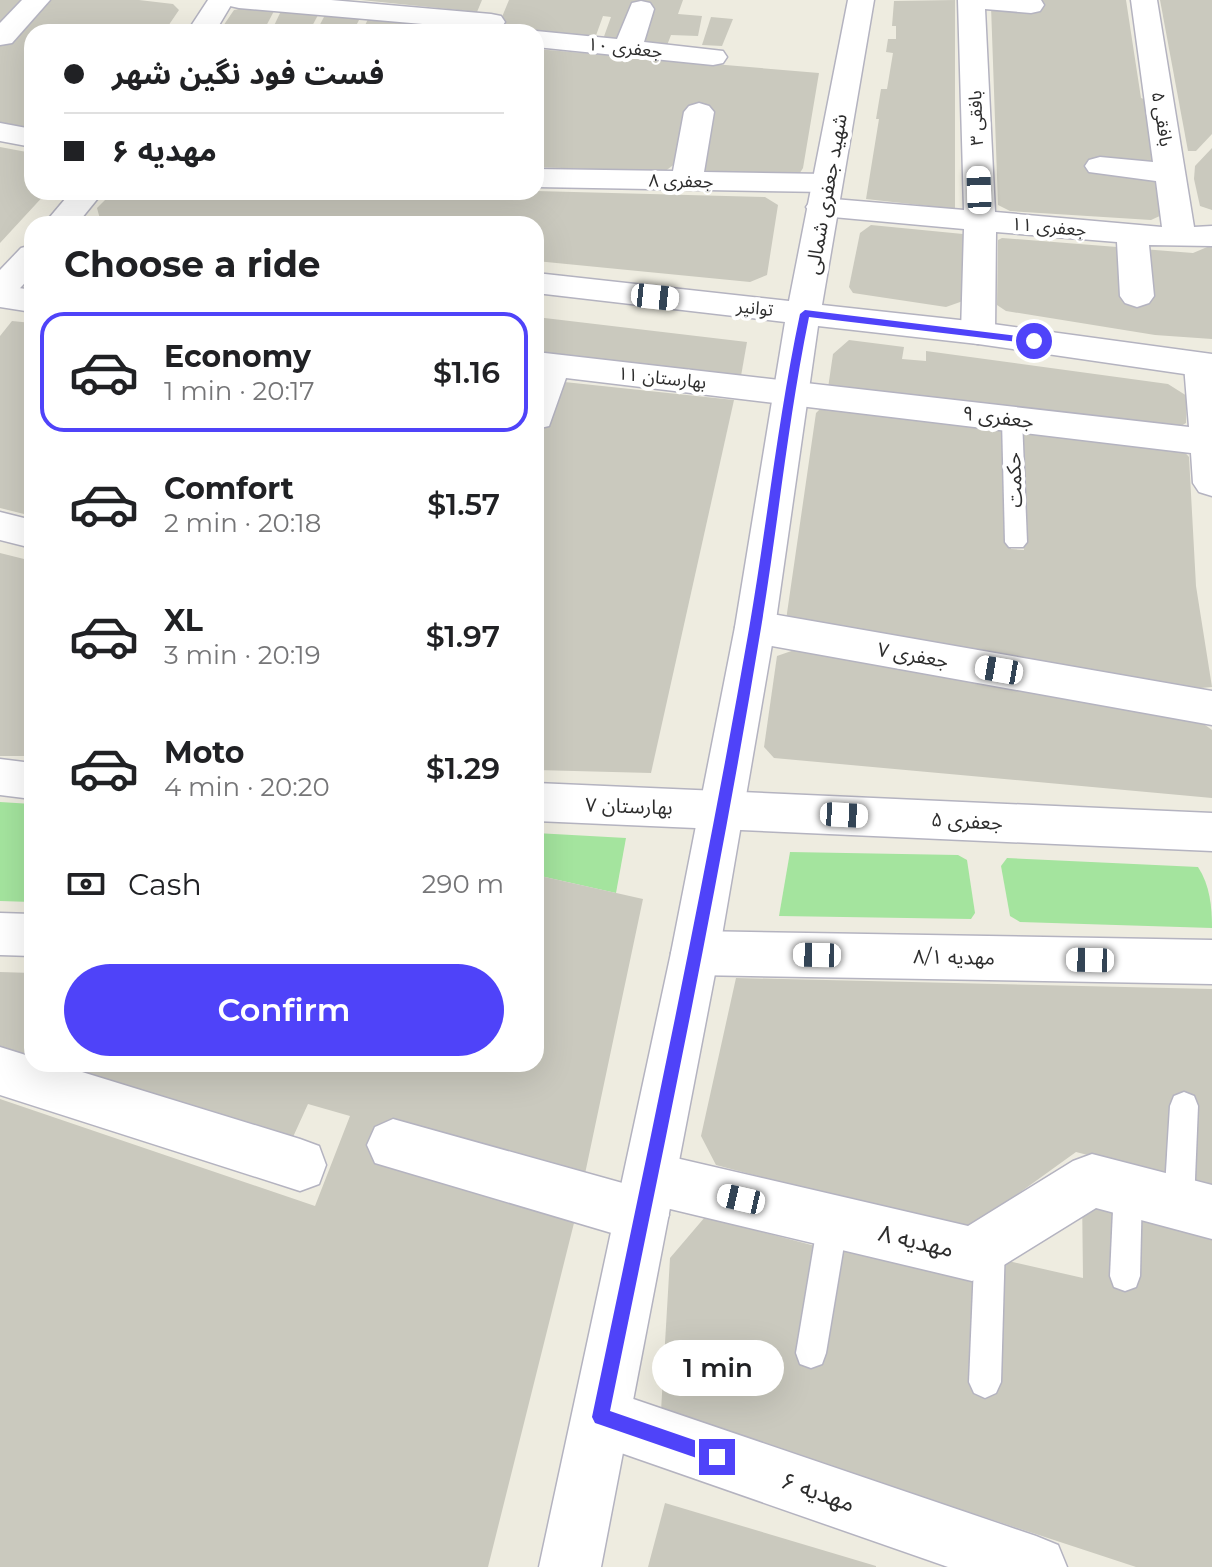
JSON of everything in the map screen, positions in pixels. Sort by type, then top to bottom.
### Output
[{"type":"street","points":[[2,37],[37,0]]},
{"type":"street","points":[[206,24],[221,0]]},
{"type":"street","points":[[239,0],[325,8],[362,22],[493,18]]},
{"type":"street","name":"شهید جعفری شمالی","points":[[570,1567],[722,809],[755,627],[789,392],[861,0]]},
{"type":"street","points":[[971,0],[1031,5]]},
{"type":"street","name":"بافقی ۳","points":[[971,0],[980,222],[978,333]]},
{"type":"street","name":"بافقی ۵","points":[[1144,0],[1180,238]]},
{"type":"street","points":[[271,24],[282,2]]},
{"type":"street","points":[[316,24],[325,8]]},
{"type":"street","points":[[628,48],[641,9]]},
{"type":"street","points":[[595,45],[605,18]]},
{"type":"street","name":"جعفری ۱۰","points":[[544,40],[713,57]]},
{"type":"street","points":[[687,181],[699,112]]},
{"type":"street","points":[[0,132],[24,136]]},
{"type":"street","points":[[1100,166],[1170,173]]},
{"type":"street","name":"جعفری ۸","points":[[544,178],[687,181],[824,195]]},
{"type":"street","name":"جعفری ۱۱","points":[[824,195],[980,222],[1180,238],[1212,236]]},
{"type":"street","points":[[67,216],[81,200]]},
{"type":"street","points":[[1132,234],[1137,296]]},
{"type":"street","points":[[24,264],[0,293],[24,299]]},
{"type":"street","name":"توانیر","points":[[544,284],[978,333],[1206,365]]},
{"type":"street","name":"بهارستان ۱۱","points":[[544,364],[789,392]]},
{"type":"street","points":[[1206,365],[1212,483]]},
{"type":"street","name":"جعفری ۹","points":[[789,392],[1208,442]]},
{"type":"street","points":[[0,526],[24,532]]},
{"type":"street","name":"جعفری ۷","points":[[755,627],[1212,708]]},
{"type":"street","points":[[0,777],[24,780]]},
{"type":"street","name":"بهارستان ۷","points":[[544,802],[722,809]]},
{"type":"street","name":"جعفری ۵","points":[[722,809],[1212,832]]},
{"type":"street","points":[[0,934],[24,935]]},
{"type":"street","name":"مهدیه ۸/۱","points":[[695,953],[1212,962]]},
{"type":"street","points":[[0,1071],[300,1165]]},
{"type":"street","name":"مهدیه ۸","points":[[393,1145],[646,1196],[833,1221],[972,1254],[1092,1180],[1196,1208]]},
{"type":"street","name":"مهدیه ۶","points":[[601,1417],[1036,1567]]},
{"type":"lane","name":"حکمت","points":[[1012,419],[1016,542]]},
{"type":"lane","points":[[1184,1106],[1196,1208]]},
{"type":"lane","points":[[1125,1276],[1128,1189]]},
{"type":"lane","points":[[811,1353],[833,1221]]},
{"type":"lane","points":[[985,1382],[990,1242]]},
{"type":"green space","points":[[0,802],[24,804],[24,902],[0,901]]},
{"type":"green space","points":[[544,833],[626,838],[616,893],[544,877]]},
{"type":"green space","points":[[790,852],[958,855],[967,860],[975,913],[971,919],[779,916]]},
{"type":"green space","points":[[1007,858],[1198,867],[1210,896],[1212,928],[1020,922],[1010,916],[1001,866]]},
{"type":"building","points":[[0,0],[30,0],[0,29]]},
{"type":"building","points":[[50,0],[139,0],[173,4],[179,10],[169,24],[24,24],[24,126],[0,122],[0,43]]},
{"type":"building","points":[[361,0],[482,0],[477,12]]},
{"type":"building","points":[[509,0],[683,0],[678,14],[702,16],[698,36],[671,35],[666,48],[602,42],[611,17],[603,16],[594,41],[544,37],[544,24],[499,24]]},
{"type":"building","points":[[955,0],[955,209],[866,199],[881,89],[887,89],[893,53],[886,52],[888,39],[896,39],[896,26],[892,26],[894,1]]},
{"type":"building","points":[[1028,0],[1126,0],[1141,98],[1149,117],[1162,215],[1151,220],[1010,211],[998,205],[991,6]]},
{"type":"building","points":[[1160,0],[1212,0],[1212,134],[1196,151],[1188,151]]},
{"type":"building","points":[[234,10],[274,11],[267,24],[224,24]]},
{"type":"building","points":[[281,11],[318,15],[313,24],[275,24]]},
{"type":"building","points":[[325,15],[360,18],[357,24],[320,24]]},
{"type":"building","points":[[711,17],[733,19],[722,46],[702,45]]},
{"type":"building","points":[[368,19],[425,24],[366,24]]},
{"type":"building","points":[[544,50],[819,73],[803,168],[798,176],[702,173],[707,109],[686,108],[676,163],[664,172],[544,167]]},
{"type":"building","points":[[0,147],[24,152],[24,200],[40,200],[0,243]]},
{"type":"building","points":[[1212,148],[1212,210],[1200,206],[1194,179],[1195,166]]},
{"type":"building","points":[[544,191],[765,197],[778,205],[767,275],[750,282],[544,262],[544,216],[99,216],[97,208],[105,200],[544,200]]},
{"type":"building","points":[[871,225],[963,234],[963,301],[946,307],[853,293],[849,287],[860,233]]},
{"type":"building","points":[[998,240],[1193,253],[1212,245],[1212,339],[1155,335],[1006,311],[997,305]]},
{"type":"building","points":[[544,318],[747,342],[741,376],[544,352]]},
{"type":"building","points":[[12,321],[24,322],[24,514],[0,508],[0,336]]},
{"type":"building","points":[[849,340],[904,347],[902,359],[926,361],[926,351],[1168,384],[1187,396],[1186,423],[1174,430],[828,388],[833,354]]},
{"type":"building","points":[[555,381],[734,400],[651,773],[544,770],[544,417]]},
{"type":"building","points":[[826,403],[1005,431],[1011,549],[1024,550],[1020,429],[1181,448],[1189,457],[1196,586],[1212,687],[1190,689],[786,620],[816,413]]},
{"type":"building","points":[[0,553],[24,559],[24,756],[0,756]]},
{"type":"building","points":[[800,648],[1194,717],[1212,730],[1212,798],[774,758],[764,747],[777,656]]},
{"type":"building","points":[[544,877],[643,899],[578,1207],[488,1567],[0,1567],[0,1099],[315,1206],[350,1116],[308,1104],[288,1148],[53,1072],[544,1072]]},
{"type":"building","points":[[0,972],[24,973],[24,1063],[0,1055]]},
{"type":"building","points":[[736,978],[1212,989],[1212,1189],[1185,1181],[1190,1095],[1179,1092],[1173,1177],[1076,1152],[1012,1198],[960,1230],[716,1165],[701,1136]]},
{"type":"building","points":[[1082,1194],[1212,1227],[1212,1567],[1136,1567],[661,1411],[670,1258],[705,1217],[823,1248],[995,1258],[1083,1278]]},
{"type":"building","points":[[665,1503],[876,1566],[876,1567],[648,1567]]},
{"type":"route","points":[[717,1457],[601,1417],[695,953],[755,627],[789,392],[805,314],[1034,341]]}]
